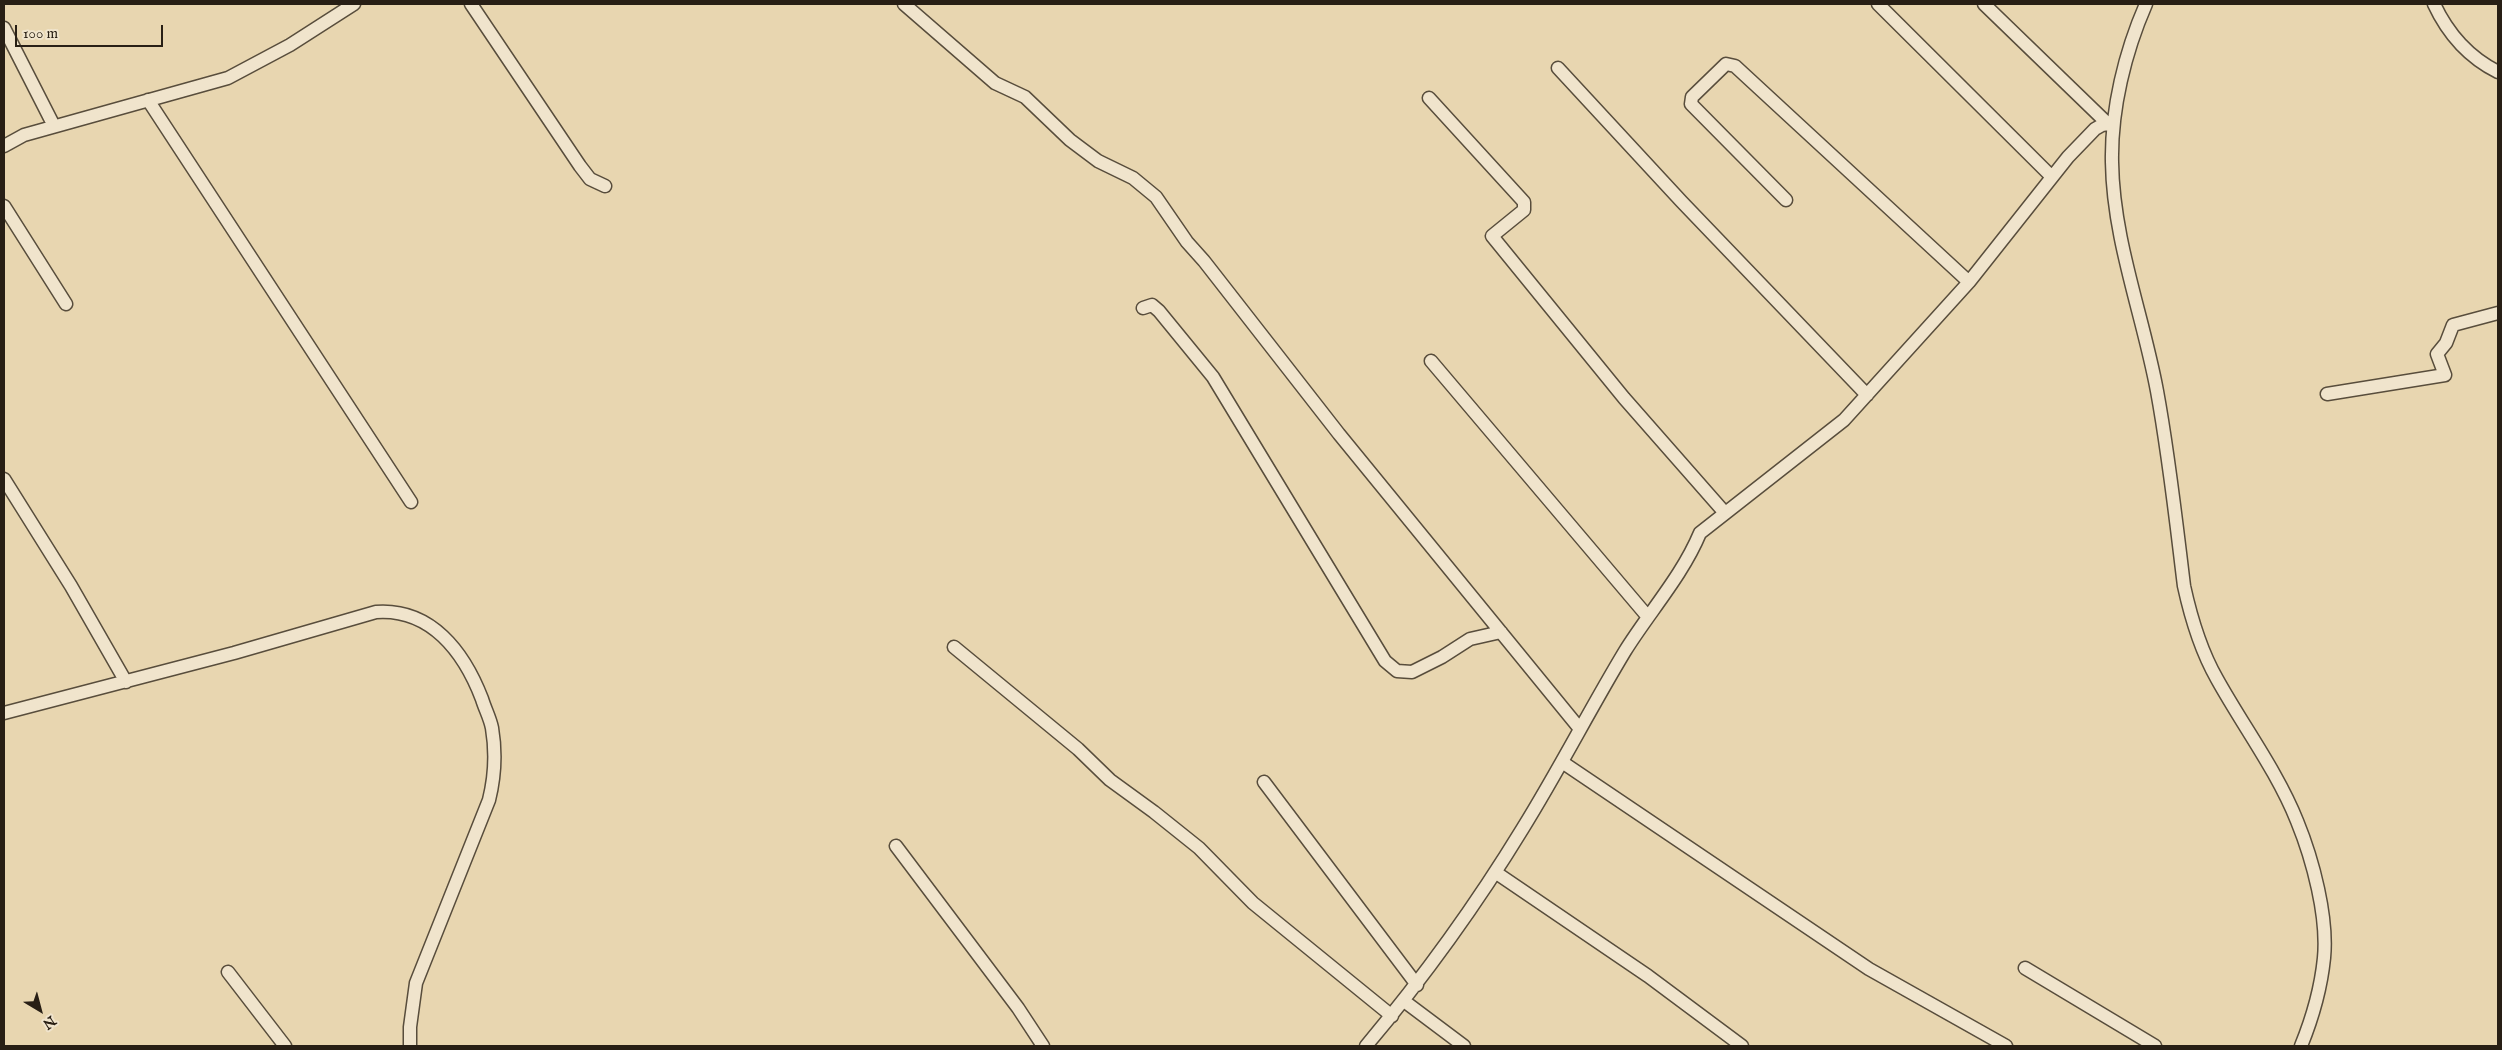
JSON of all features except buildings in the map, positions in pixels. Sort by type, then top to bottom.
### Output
[{"type":"street","points":[[4,146],[24,135],[228,78],[290,45],[354,4]]},
{"type":"street","points":[[470,4],[580,166],[590,179],[605,186]]},
{"type":"street","points":[[904,4],[995,83],[1025,97],[1070,140],[1098,161],[1133,178],[1156,197],[1187,242],[1204,261],[1339,434],[1580,729]]},
{"type":"street","points":[[1878,4],[2052,177]]},
{"type":"street","points":[[1984,4],[2110,123]]},
{"type":"street","points":[[2146,4],[2128,52],[2110,123],[2115,198],[2128,270],[2157,390],[2184,586],[2190,614],[2216,677],[2297,820],[2312,865],[2324,926],[2324,957],[2319,988],[2301,1046]]},
{"type":"street","points":[[2434,4],[2452,37],[2481,63],[2498,72]]},
{"type":"street","points":[[4,28],[54,126]]},
{"type":"street","points":[[1786,200],[1691,104],[1692,97],[1726,64],[1735,66],[1969,282]]},
{"type":"street","points":[[1558,68],[1681,201],[1867,395]]},
{"type":"street","points":[[1428,98],[1524,202],[1524,210],[1492,236],[1624,398],[1725,513]]},
{"type":"street","points":[[148,100],[242,248],[411,502]]},
{"type":"street","points":[[1366,1046],[1417,985],[1495,872],[1562,762],[1626,650],[1691,555],[1700,533],[1844,420],[1969,282],[2052,177],[2089,134],[2098,127],[2110,123]]},
{"type":"street","points":[[4,206],[66,304]]},
{"type":"street","points":[[1143,308],[1152,305],[1159,311],[1213,377],[1385,661],[1397,671],[1412,672],[1442,657],[1470,639],[1501,632]]},
{"type":"street","points":[[2327,394],[2445,375],[2437,354],[2446,343],[2453,325],[2498,312]]},
{"type":"street","points":[[1431,361],[1648,617]]},
{"type":"street","points":[[4,479],[71,586],[126,682]]},
{"type":"street","points":[[4,712],[234,654],[323,626],[385,611],[407,614],[431,626],[459,655],[474,680],[492,726],[494,780],[489,800],[416,983],[410,1027],[410,1046]]},
{"type":"street","points":[[954,647],[1078,750],[1110,780],[1199,848],[1253,903],[1392,1016]]},
{"type":"street","points":[[1562,762],[1870,968],[1950,1016],[2006,1046]]},
{"type":"street","points":[[1264,782],[1417,985]]},
{"type":"street","points":[[896,846],[1018,1008],[1043,1046]]},
{"type":"street","points":[[1495,872],[1648,976],[1742,1046]]},
{"type":"street","points":[[2025,968],[2156,1046]]},
{"type":"street","points":[[228,972],[285,1046]]},
{"type":"street","points":[[1404,1001],[1464,1046]]}]
